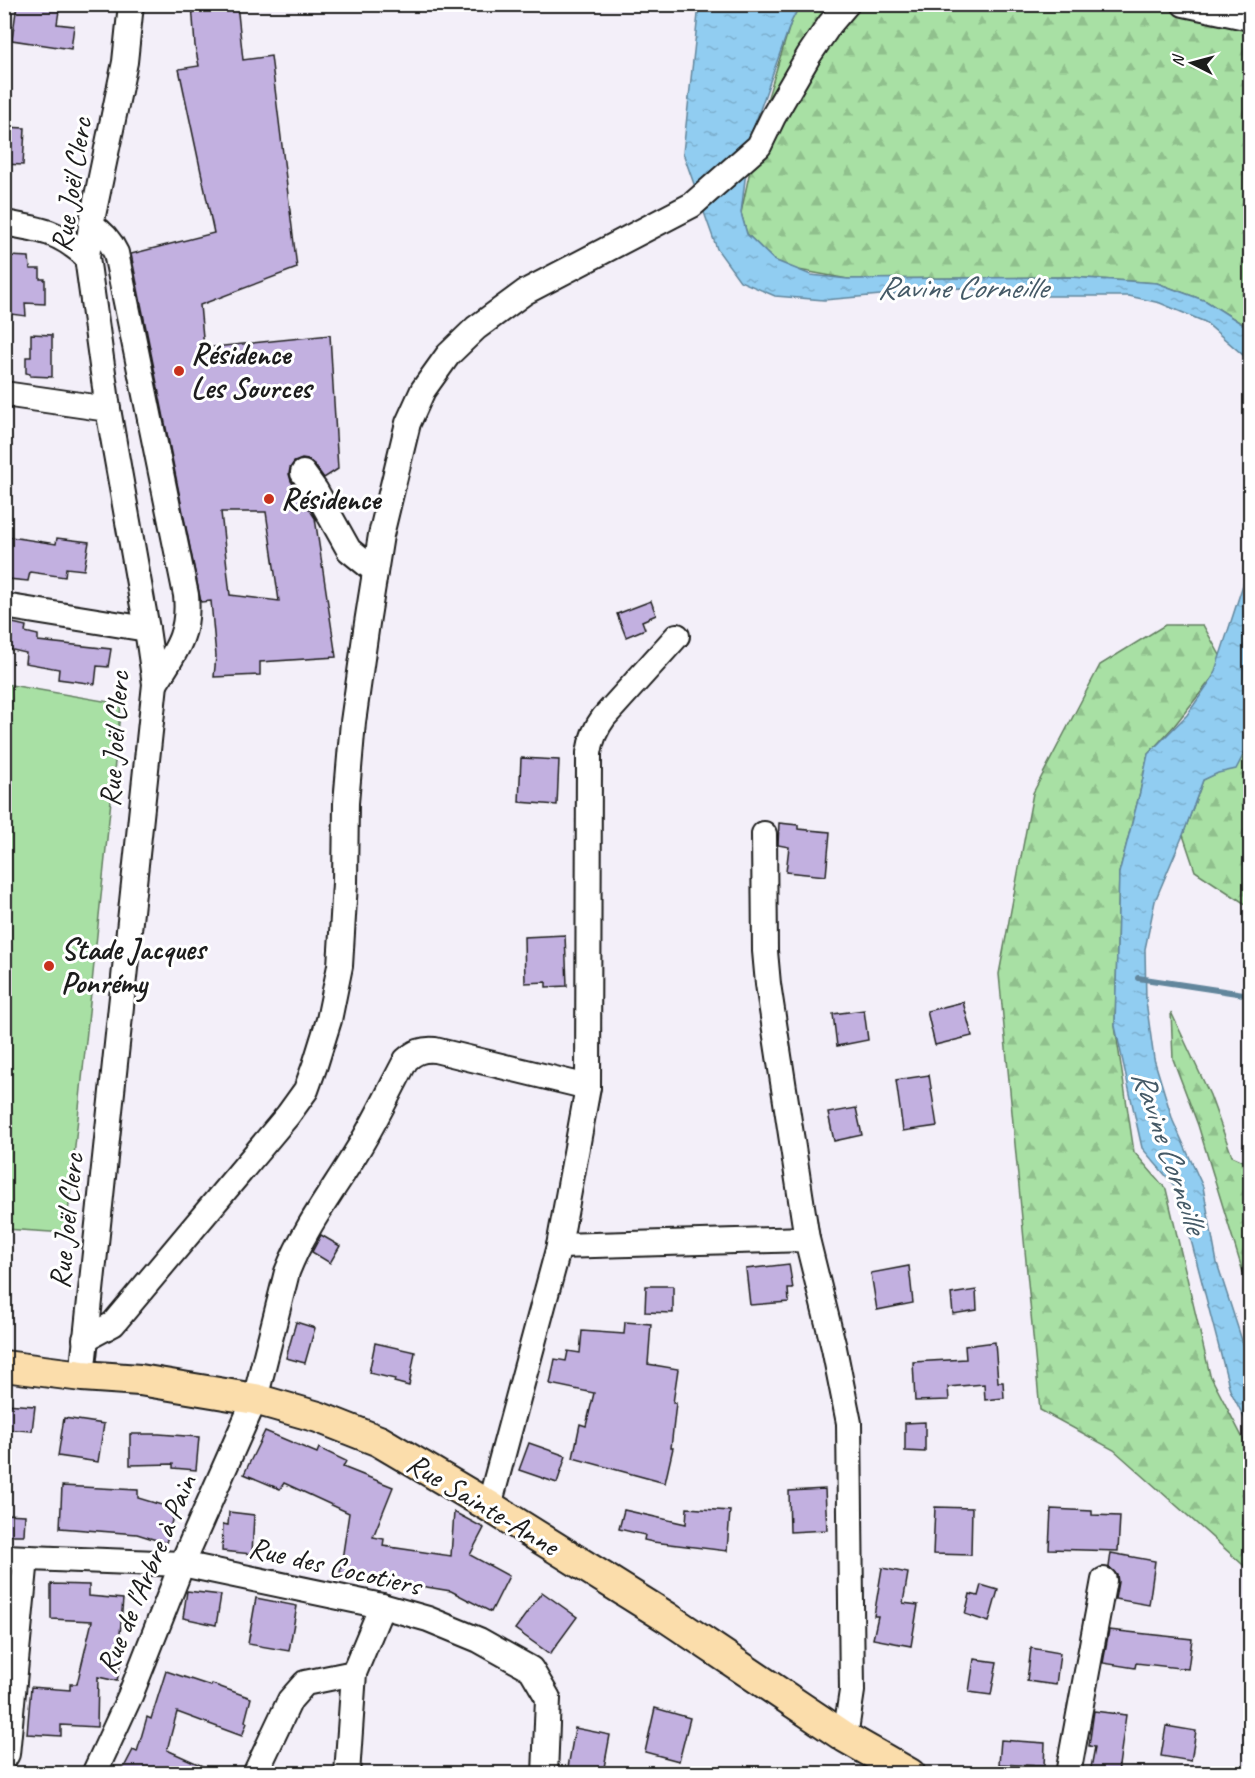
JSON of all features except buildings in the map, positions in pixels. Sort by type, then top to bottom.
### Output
[{"type":"main road","name":"Rue Sainte-Anne","points":[[4,1366],[82,1376],[141,1380],[255,1399],[318,1417],[379,1441],[489,1506],[668,1618],[845,1737],[910,1773]]},
{"type":"street","name":"Rue Joël Clerc","points":[[82,1376],[84,1339],[155,684],[108,409],[87,257],[91,225],[125,62],[131,4]]},
{"type":"street","points":[[84,1339],[113,1324],[288,1115],[309,1082],[329,1020],[340,966],[345,883],[346,803],[352,734],[375,571],[381,535],[408,423],[423,390],[448,355],[476,328],[525,292],[692,205],[759,146],[809,55],[847,4]]},
{"type":"street","points":[[1184,4],[1251,18]]},
{"type":"street","points":[[4,223],[43,230],[71,242],[87,257]]},
{"type":"street","points":[[91,225],[102,232],[116,253],[186,595],[187,610],[180,644],[155,684]]},
{"type":"street","points":[[4,394],[108,409]]},
{"type":"street","points":[[303,473],[316,491],[349,550],[375,571]]},
{"type":"street","points":[[4,606],[147,629]]},
{"type":"street","points":[[489,1506],[559,1246],[588,1087],[589,753],[591,740],[604,717],[677,636]]},
{"type":"street","points":[[764,834],[766,967],[807,1239],[834,1348],[849,1423],[852,1691],[845,1737]]},
{"type":"street","name":"Rue de l'Arbre à Pain","points":[[94,1773],[130,1696],[183,1564],[255,1399],[287,1272],[295,1252],[358,1149],[406,1060],[415,1052],[425,1049],[435,1050],[588,1087]]},
{"type":"street","points":[[559,1246],[807,1239]]},
{"type":"street","points":[[4,1759],[9,1742],[15,1557]]},
{"type":"street","name":"Rue des Cocotiers","points":[[15,1557],[183,1564],[382,1606],[428,1619],[479,1640],[531,1669],[548,1698],[545,1773]]},
{"type":"street","points":[[1068,1773],[1104,1581]]},
{"type":"street","points":[[348,1773],[354,1673],[382,1606]]},
{"type":"street","points":[[255,1773],[290,1700],[305,1683],[354,1673]]},
{"type":"green space","points":[[800,5],[1250,5],[1250,329],[1206,301],[1157,283],[1070,277],[848,279],[793,269],[774,260],[747,234],[741,213],[760,123],[791,22]]},
{"type":"green space","points":[[1165,625],[1203,625],[1221,657],[1213,677],[1174,726],[1148,754],[1119,873],[1115,1026],[1134,1152],[1166,1189],[1210,1375],[1250,1452],[1250,1571],[1114,1450],[1040,1410],[999,974],[1033,793],[1100,665]]},
{"type":"green space","name":"Stade Jacques Ponrémy","points":[[5,684],[121,704],[66,1233],[5,1229]]},
{"type":"green space","points":[[1250,742],[1250,907],[1195,871],[1183,835],[1203,780],[1239,762]]},
{"type":"green space","points":[[1171,1012],[1210,1095],[1232,1156],[1250,1164],[1250,1295],[1198,1125],[1173,1059]]},
{"type":"water","name":"Ravine Corneille","points":[[699,5],[800,5],[791,22],[750,138],[741,213],[747,234],[774,260],[811,275],[848,279],[1070,277],[1157,283],[1206,301],[1250,329],[1250,361],[1205,322],[1160,303],[1129,296],[1043,296],[960,288],[824,300],[775,296],[740,281],[717,249],[683,153]]},
{"type":"water","name":"Ravine Corneille","points":[[1250,563],[1250,742],[1236,769],[1218,773],[1203,780],[1155,901],[1145,949],[1146,1001],[1154,1059],[1173,1121],[1203,1187],[1217,1263],[1250,1365],[1250,1429],[1230,1390],[1178,1190],[1142,1148],[1115,1026],[1119,873],[1148,754],[1187,715],[1213,677]]},
{"type":"waterway","points":[[1138,978],[1250,995]]},
{"type":"place","name":"Résidence Les Sources","points":[[179,371]]},
{"type":"place","name":"Résidence","points":[[269,499]]},
{"type":"place","name":"Stade Jacques Ponrémy","points":[[49,966]]}]
